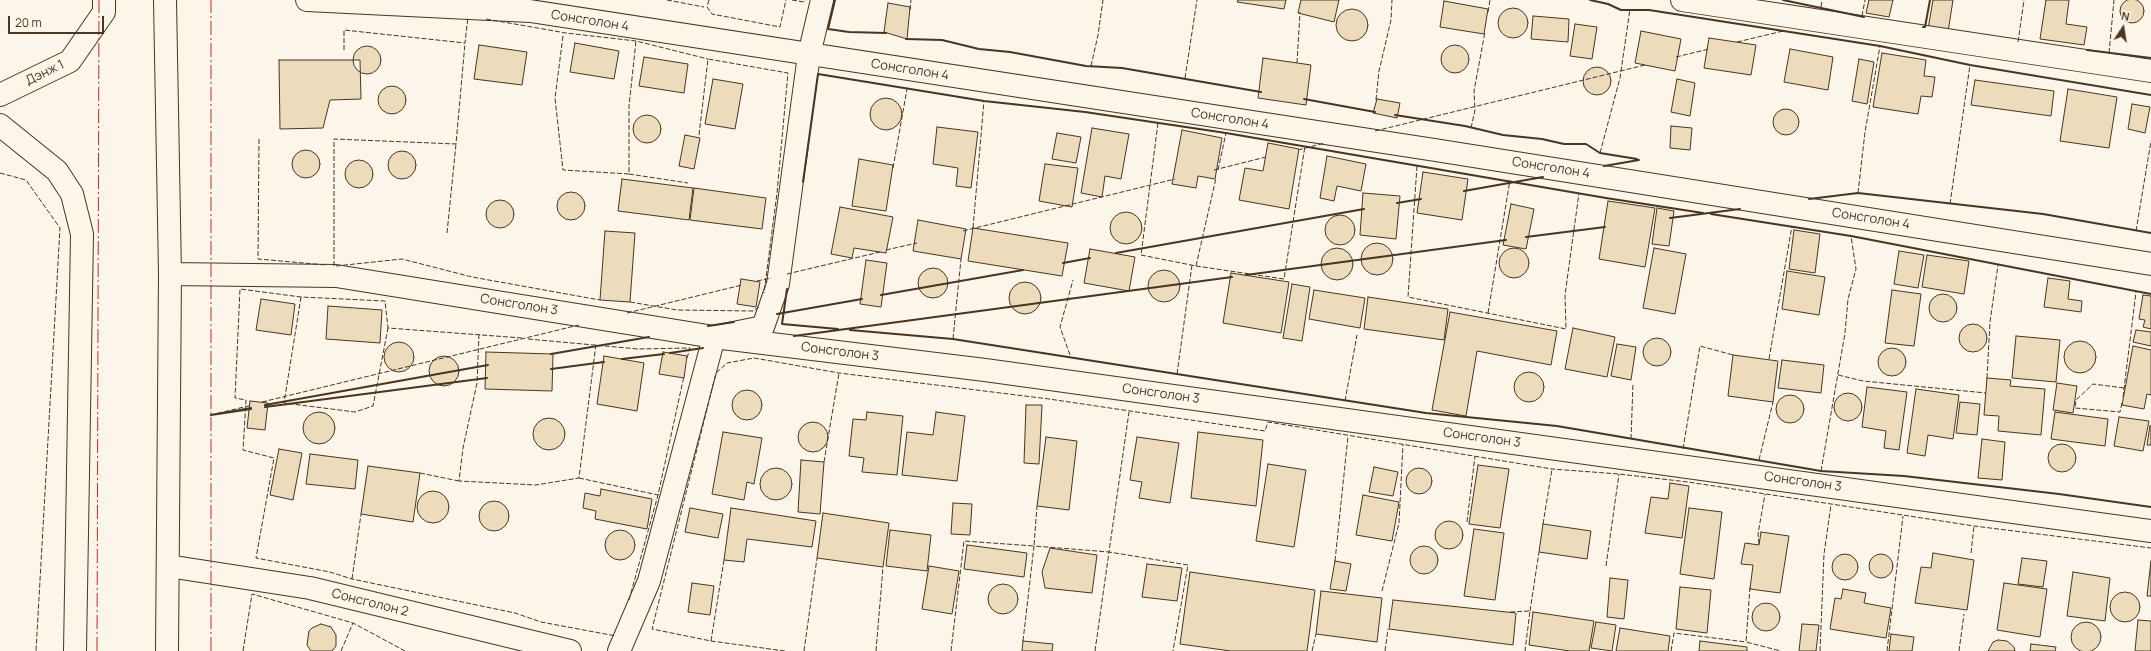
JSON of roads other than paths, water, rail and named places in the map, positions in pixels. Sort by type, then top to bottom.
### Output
[{"type":"street","name":"Дэнж 1","points":[[0,95],[70,61],[104,12],[104,0]]},
{"type":"street","points":[[165,0],[170,274],[166,651]]},
{"type":"street","name":"Сонсголон 4","points":[[307,0],[530,11],[809,55],[1443,151],[2151,264]]},
{"type":"street","points":[[619,651],[649,581],[714,337],[763,327],[778,284],[809,55],[822,0]]},
{"type":"street","points":[[1682,0],[2151,71]]},
{"type":"street","points":[[0,125],[57,171],[72,194],[82,234],[75,651]]},
{"type":"street","name":"Сонсголон 3","points":[[170,274],[336,276],[714,337],[930,363],[2151,530]]},
{"type":"street","name":"Сонсголон 2","points":[[168,566],[310,588],[570,651]]}]
